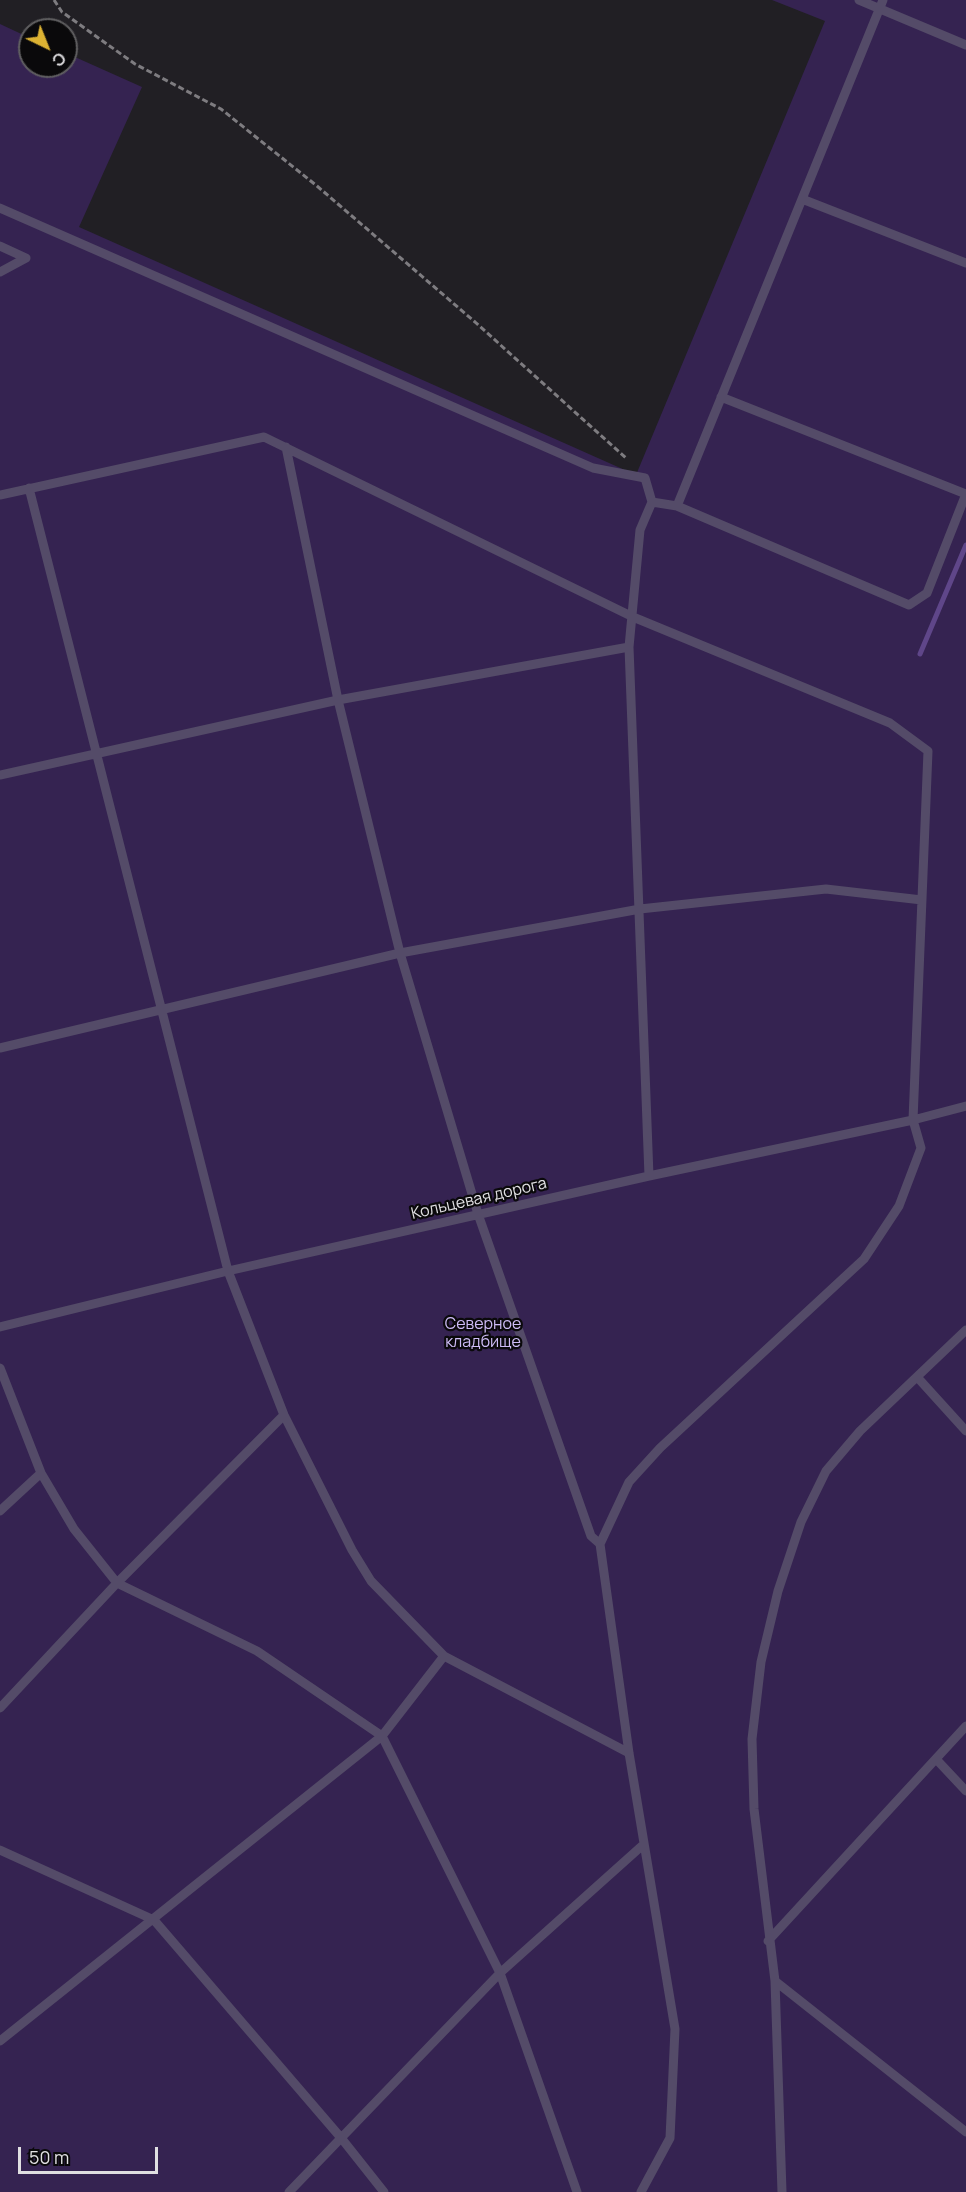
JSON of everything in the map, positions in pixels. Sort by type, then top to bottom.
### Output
[{"type":"lane","points":[[859,0],[881,4],[966,45]]},
{"type":"lane","points":[[677,506],[881,4]]},
{"type":"lane","points":[[802,199],[966,264]]},
{"type":"lane","points":[[0,208],[593,468],[645,478],[652,502],[640,530],[629,647],[649,1176]]},
{"type":"lane","points":[[0,246],[26,258],[0,272]]},
{"type":"lane","points":[[652,502],[677,506],[909,605],[927,593],[966,494],[721,397]]},
{"type":"lane","points":[[0,495],[264,437],[633,617],[890,723],[928,750],[914,1120],[921,1148],[899,1206],[864,1259],[660,1448],[629,1482],[600,1544],[629,1753],[675,2029],[670,2138],[641,2192]]},
{"type":"lane","points":[[286,447],[338,700],[400,953],[478,1214],[591,1536],[600,1544]]},
{"type":"lane","points":[[28,488],[94,755],[228,1271],[284,1415],[352,1550],[371,1581],[444,1656],[629,1753]]},
{"type":"lane","points":[[0,775],[338,700],[629,647]]},
{"type":"lane","points":[[0,1047],[400,953],[640,909],[826,889],[922,900]]},
{"type":"lane","name":"Кольцевая дорога","points":[[0,1327],[228,1271],[649,1176],[914,1120],[966,1106]]},
{"type":"lane","points":[[782,2192],[775,1981],[768,1941],[754,1809],[752,1739],[761,1662],[778,1591],[801,1522],[825,1471],[860,1431],[966,1330]]},
{"type":"lane","points":[[0,1368],[41,1473],[74,1529],[117,1583],[257,1651],[382,1736],[501,1973],[577,2192]]},
{"type":"lane","points":[[918,1378],[966,1431]]},
{"type":"lane","points":[[0,1708],[117,1583],[284,1415]]},
{"type":"lane","points":[[0,1511],[41,1473]]},
{"type":"lane","points":[[0,2041],[382,1736],[444,1656]]},
{"type":"lane","points":[[768,1941],[966,1726]]},
{"type":"lane","points":[[936,1759],[966,1791]]},
{"type":"lane","points":[[289,2192],[501,1973],[644,1844]]},
{"type":"lane","points":[[0,1850],[154,1920],[342,2139],[384,2192]]},
{"type":"lane","points":[[775,1981],[966,2132]]},
{"type":"path","points":[[54,0],[62,12],[135,64],[221,109],[300,172],[475,322],[620,452],[645,478]]},
{"type":"green space","name":"Северное кладбище","points":[[772,0],[966,0],[966,2192],[0,2192],[0,24],[18,32],[18,78],[78,78],[78,58],[142,87],[79,227],[636,475],[825,21]]},
{"type":"waterway","points":[[920,654],[966,545]]}]
